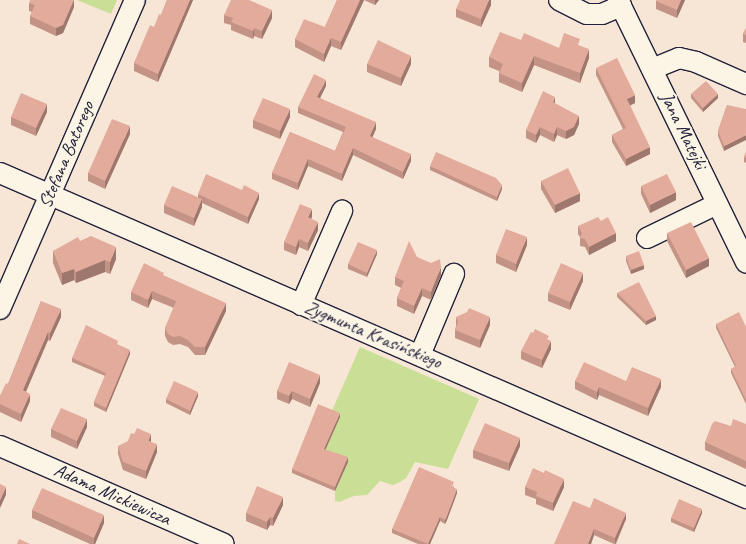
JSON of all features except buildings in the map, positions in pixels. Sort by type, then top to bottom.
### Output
[{"type":"street","name":"Stefana Batorego","points":[[0,309],[135,0]]},
{"type":"street","points":[[559,0],[587,14],[602,14],[620,3]]},
{"type":"street","name":"Jana Matejki","points":[[620,3],[746,263]]},
{"type":"street","points":[[652,69],[679,58],[696,62],[746,84]]},
{"type":"street","name":"Zygmunta Krasińskiego","points":[[0,172],[746,498]]},
{"type":"street","points":[[647,238],[717,204]]},
{"type":"street","points":[[301,304],[342,211]]},
{"type":"street","points":[[420,356],[454,274]]},
{"type":"street","name":"Adama Mickiewicza","points":[[0,446],[224,544]]},
{"type":"green space","points":[[77,0],[117,0],[111,14]]},
{"type":"green space","points":[[360,347],[479,399],[448,469],[415,462],[406,478],[400,482],[393,485],[380,481],[367,495],[354,496],[339,502],[335,501],[335,491],[348,462],[324,452],[339,418],[331,413]]}]
